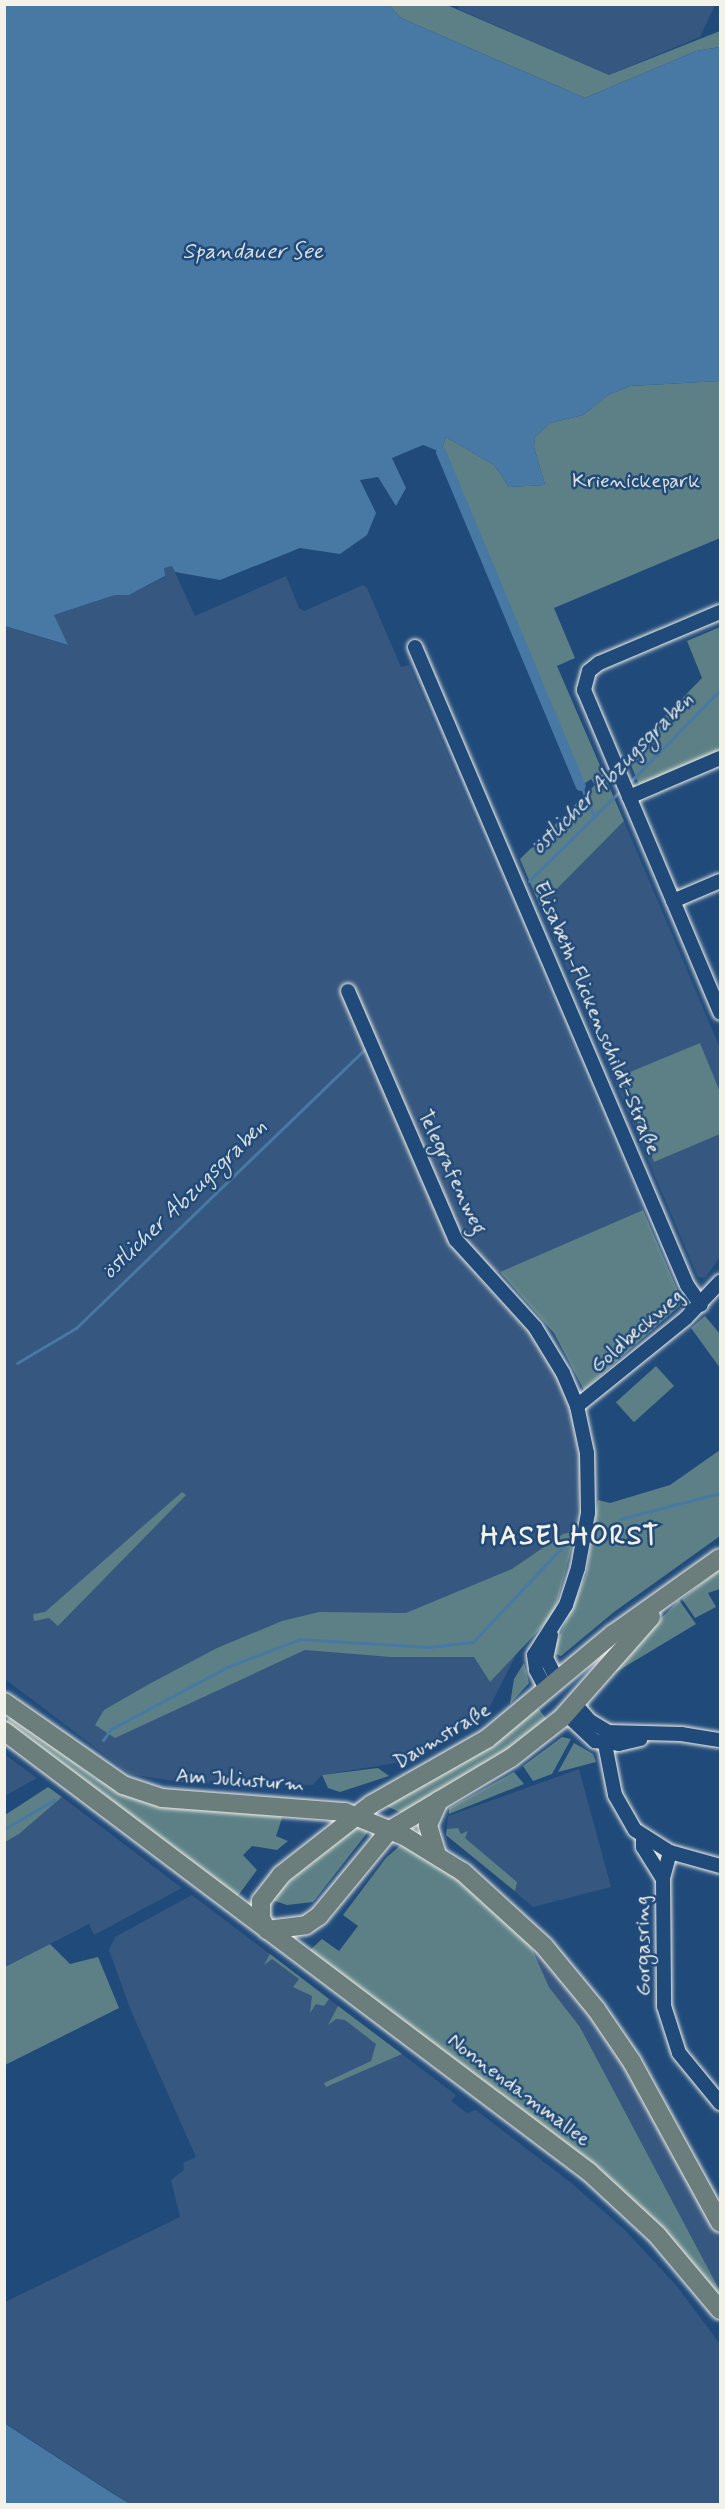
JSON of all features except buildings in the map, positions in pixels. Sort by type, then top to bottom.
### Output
[{"type":"main road","name":"Daumstraße","points":[[670,1596],[571,1710],[511,1758],[390,1830],[319,1916],[292,1930],[267,1930],[260,1909],[268,1887],[356,1816],[488,1738],[613,1634],[670,1596],[720,1558]]},
{"type":"main road","points":[[552,1684],[571,1710]]},
{"type":"main road","name":"Am Juliusturm","points":[[5,1703],[110,1779],[162,1798],[319,1808],[356,1816],[390,1830]]},
{"type":"main road","points":[[4,1731],[267,1930]]},
{"type":"main road","points":[[437,1854],[428,1826],[440,1799]]},
{"type":"main road","points":[[390,1830],[437,1854],[513,1915],[596,2009],[638,2070],[720,2223]]},
{"type":"main road","name":"Nonnendammallee","points":[[267,1930],[589,2172],[657,2235],[720,2310]]},
{"type":"street","points":[[720,612],[598,663],[587,675],[587,698],[720,1012]]},
{"type":"street","name":"Elisabeth-Flickenschildt-Straße","points":[[415,647],[687,1286],[700,1305]]},
{"type":"street","points":[[627,794],[720,758]]},
{"type":"street","points":[[673,901],[720,881]]},
{"type":"street","name":"Telegrafenweg","points":[[348,991],[456,1240],[535,1327],[563,1372],[577,1406],[587,1453],[588,1512],[578,1568],[545,1653],[552,1684]]},
{"type":"street","name":"Goldbeckweg","points":[[577,1406],[700,1305],[720,1282]]},
{"type":"street","points":[[571,1710],[586,1736],[605,1744],[660,1734]]},
{"type":"street","points":[[571,1710],[608,1732],[720,1740]]},
{"type":"street","points":[[605,1744],[615,1796],[627,1820],[643,1837],[670,1852],[720,1866]]},
{"type":"street","name":"Gorgasring","points":[[643,1837],[643,1847],[663,1879]]},
{"type":"street","name":"Gorgasring","points":[[670,1852],[663,1879],[662,1984],[669,2031],[679,2053],[720,2103]]},
{"type":"shaded area","points":[[460,4],[715,5],[700,37],[609,75],[458,9]]},
{"type":"shaded area","points":[[172,566],[195,616],[286,576],[299,608],[304,611],[363,585],[367,588],[401,667],[409,665],[643,1210],[500,1272],[476,1275],[537,1341],[554,1369],[574,1421],[583,1485],[579,1488],[574,1547],[554,1614],[519,1649],[487,1712],[477,1720],[396,1763],[322,1775],[313,1785],[186,1783],[130,1774],[5,1679],[4,626],[67,645],[54,615],[115,595],[129,595],[165,577],[163,568]]},
{"type":"shaded area","points":[[624,821],[720,1048],[720,1257],[705,1278],[698,1277],[540,906]]},
{"type":"shaded area","points":[[4,1754],[37,1778],[5,1796],[4,1796]]},
{"type":"shaded area","points":[[579,1769],[611,1887],[533,1907],[446,1835],[448,1816]]},
{"type":"shaded area","points":[[62,1797],[182,1888],[94,1935],[89,1924],[5,1967],[5,1842],[19,1834]]},
{"type":"shaded area","points":[[192,1895],[456,2095],[451,2101],[467,2113],[476,2110],[570,2182],[625,2230],[676,2285],[720,2344],[720,2504],[130,2504],[5,2423],[5,2302],[180,2217],[171,2180],[184,2170],[183,2163],[196,2157],[131,2011],[109,1950],[115,1937]]},
{"type":"shaded area","points":[[526,1935],[603,2026],[720,2232],[720,2291],[580,2027],[549,1987]]},
{"type":"green space","points":[[389,5],[447,5],[609,75],[720,31],[720,47],[696,51],[585,98],[401,18]]},
{"type":"green space","name":"Krienickepark","points":[[720,381],[720,538],[554,608],[575,658],[557,666],[624,821],[540,906],[520,859],[595,785],[591,779],[581,786],[441,452],[446,437],[494,465],[509,487],[545,485],[534,447],[535,437],[550,423],[583,415],[608,395],[630,386]]},
{"type":"green space","points":[[720,627],[720,752],[639,785],[627,755],[702,678],[687,641]]},
{"type":"green space","points":[[700,1043],[720,1092],[720,1134],[654,1162],[618,1077]]},
{"type":"green space","points":[[643,1210],[683,1303],[584,1390],[554,1333],[500,1272]]},
{"type":"green space","points":[[705,1316],[720,1334],[720,1368],[691,1328]]},
{"type":"green space","points":[[656,1366],[674,1386],[634,1422],[616,1402]]},
{"type":"green space","points":[[720,1450],[720,1536],[614,1612],[561,1656],[555,1654],[556,1644],[586,1575],[598,1500],[610,1503],[670,1485]]},
{"type":"green space","points":[[182,1492],[186,1495],[58,1626],[49,1618],[34,1621],[33,1614],[45,1612]]},
{"type":"green space","points":[[576,1531],[554,1614],[490,1682],[474,1657],[391,1657],[305,1650],[115,1738],[95,1725],[104,1710],[151,1683],[217,1648],[282,1621],[319,1612],[406,1613],[512,1569],[563,1534]]},
{"type":"green space","points":[[720,1569],[720,1589],[708,1593],[716,1607],[695,1618],[682,1599]]},
{"type":"green space","points":[[679,1600],[696,1624],[616,1672],[612,1669]]},
{"type":"green space","points":[[524,1663],[529,1683],[510,1704],[514,1679]]},
{"type":"green space","points":[[538,1708],[548,1721],[525,1739],[402,1813],[384,1805],[494,1743]]},
{"type":"green space","points":[[11,1715],[95,1778],[139,1800],[200,1810],[284,1812],[276,1836],[288,1841],[277,1850],[252,1846],[243,1855],[257,1870],[237,1897],[5,1723]]},
{"type":"green space","points":[[562,1737],[571,1739],[552,1774],[533,1781],[523,1766]]},
{"type":"green space","points":[[574,1743],[593,1754],[596,1762],[558,1772]]},
{"type":"green space","points":[[378,1768],[389,1776],[340,1792],[328,1788],[322,1775]]},
{"type":"green space","points":[[514,1772],[524,1784],[449,1814],[449,1808]]},
{"type":"green space","points":[[48,1787],[62,1797],[19,1834],[5,1842],[5,1815]]},
{"type":"green space","points":[[353,1826],[371,1828],[313,1902],[287,1905],[269,1899]]},
{"type":"green space","points":[[458,1828],[461,1834],[468,1831],[465,1838],[517,1882],[515,1891],[446,1835],[447,1829]]},
{"type":"green space","points":[[404,1842],[444,1866],[526,1935],[549,1987],[580,2027],[720,2291],[720,2303],[690,2265],[308,1952],[322,1939],[339,1951],[358,1926],[343,1915],[386,1858]]},
{"type":"green space","points":[[50,1944],[70,1964],[98,1957],[119,2008],[5,2065],[5,1967]]},
{"type":"green space","points":[[270,1954],[329,1999],[324,2006],[316,2004],[310,2013],[312,1996],[293,1987],[299,1979],[272,1959],[264,1965]]},
{"type":"green space","points":[[338,2006],[402,2054],[326,2087],[324,2083],[371,2061],[376,2044],[345,2020],[336,2019],[328,2025]]},
{"type":"water","name":"Spandauer See","points":[[4,5],[389,5],[401,18],[585,98],[696,51],[720,47],[720,381],[630,386],[608,395],[583,415],[550,423],[535,437],[534,447],[545,485],[509,487],[494,465],[446,437],[441,452],[423,445],[392,458],[406,488],[396,506],[378,477],[360,480],[376,513],[367,535],[340,554],[300,548],[220,580],[175,572],[172,566],[164,568],[165,576],[129,595],[115,595],[54,615],[68,645],[5,626]]},
{"type":"water","points":[[4,2423],[115,2495],[130,2504],[5,2504]]},
{"type":"waterway","points":[[441,452],[581,786]]},
{"type":"waterway","name":"östlicher Abzugsgraben","points":[[629,783],[720,690]]},
{"type":"waterway","points":[[581,786],[594,817]]},
{"type":"waterway","name":"östlicher Abzugsgraben","points":[[529,881],[622,789]]},
{"type":"waterway","name":"östlicher Abzugsgraben","points":[[17,1363],[76,1328],[366,1048]]},
{"type":"waterway","points":[[620,1519],[720,1493]]},
{"type":"waterway","points":[[103,1740],[111,1729],[227,1667],[300,1639],[428,1647],[473,1642],[568,1541]]},
{"type":"waterway","points":[[4,1829],[54,1800]]},
{"type":"district","name":"HASELHORST","points":[[570,1537]]}]
